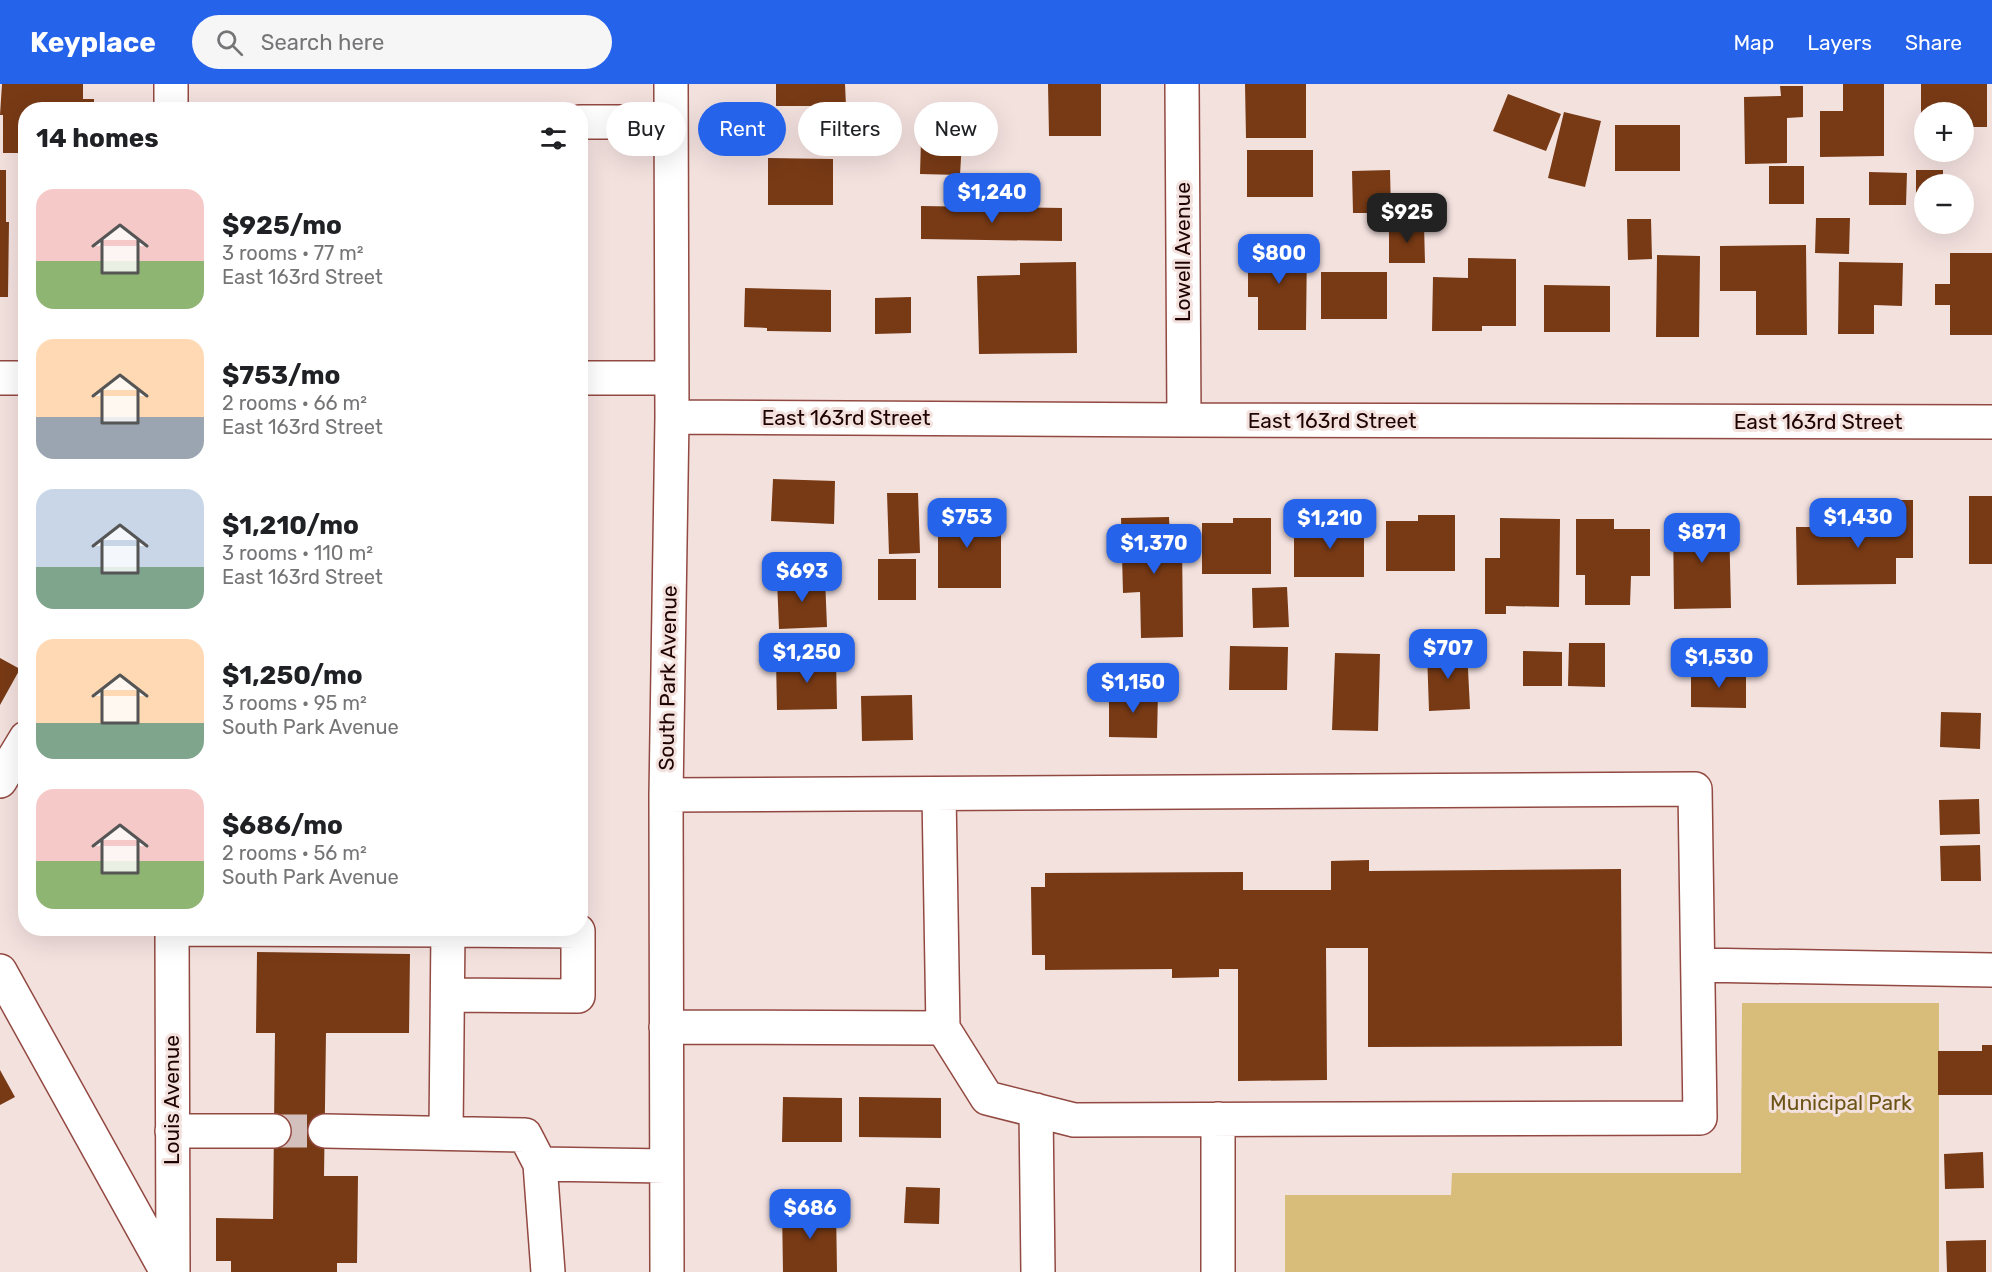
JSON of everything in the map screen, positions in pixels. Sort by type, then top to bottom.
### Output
[{"type":"street","points":[[171,84],[171,102]]},
{"type":"street","name":"South Park Avenue","points":[[671,84],[671,102]]},
{"type":"street","name":"Lowell Avenue","points":[[1182,84],[1184,420]]},
{"type":"street","points":[[588,122],[606,122]]},
{"type":"street","name":"South Park Avenue","points":[[667,1272],[666,795],[672,417],[671,156]]},
{"type":"street","points":[[0,378],[18,378]]},
{"type":"street","points":[[588,378],[671,378]]},
{"type":"street","name":"East 163rd Street","points":[[672,417],[1992,422]]},
{"type":"street","points":[[0,781],[18,751]]},
{"type":"street","points":[[666,795],[1695,789],[1700,1118],[1074,1120],[987,1098],[943,1028],[939,794]]},
{"type":"street","name":"Louis Avenue","points":[[172,936],[172,1272]]},
{"type":"street","points":[[446,1134],[448,936]]},
{"type":"street","points":[[448,995],[578,996],[578,936]]},
{"type":"street","points":[[1698,965],[1992,970]]},
{"type":"street","points":[[0,971],[167,1272]]},
{"type":"street","points":[[666,1027],[943,1028]]},
{"type":"street","points":[[1036,1110],[1038,1272]]},
{"type":"street","points":[[1218,1119],[1218,1272]]},
{"type":"street","points":[[172,1131],[274,1131]]},
{"type":"street","points":[[325,1131],[525,1135],[540,1164],[548,1272]]},
{"type":"street","points":[[540,1164],[666,1166]]},
{"type":"green space","name":"Municipal Park","points":[[1742,1003],[1939,1003],[1939,1272],[1285,1272],[1285,1195],[1451,1195],[1452,1173],[1741,1173]]},
{"type":"building","points":[[2,84],[83,84],[83,99],[94,99],[94,102],[18,102],[18,153],[3,153],[3,115],[0,115]]},
{"type":"building","points":[[776,84],[845,84],[846,102],[798,102],[798,106],[786,106],[786,102],[776,102]]},
{"type":"building","points":[[1048,84],[1101,84],[1101,136],[1049,136]]},
{"type":"building","points":[[1245,84],[1306,84],[1306,138],[1246,138]]},
{"type":"building","points":[[1843,84],[1884,84],[1884,156],[1820,157],[1820,111],[1843,111]]},
{"type":"building","points":[[1921,84],[1987,84],[1987,127],[1974,127],[1974,102],[1921,102]]},
{"type":"building","points":[[1780,86],[1803,86],[1803,117],[1787,118],[1787,163],[1745,164],[1744,97],[1781,96]]},
{"type":"building","points":[[1508,94],[1561,114],[1546,151],[1493,131]]},
{"type":"building","points":[[1564,112],[1601,121],[1585,187],[1548,178]]},
{"type":"building","points":[[1615,125],[1680,125],[1680,171],[1615,171]]},
{"type":"building","points":[[1247,150],[1313,150],[1313,197],[1247,197]]},
{"type":"building","points":[[921,156],[961,156],[960,175],[920,174]]},
{"type":"building","points":[[768,158],[833,159],[833,205],[768,205]]},
{"type":"building","points":[[1769,166],[1804,166],[1804,204],[1769,204]]},
{"type":"building","points":[[0,170],[6,170],[6,222],[9,222],[8,297],[0,297]]},
{"type":"building","points":[[1390,170],[1391,213],[1353,213],[1352,171]]},
{"type":"building","points":[[1916,170],[1943,170],[1943,174],[1916,174]]},
{"type":"building","points":[[1869,172],[1907,173],[1906,205],[1869,205]]},
{"type":"building","points":[[921,206],[1062,208],[1062,241],[921,239]]},
{"type":"building","points":[[1816,218],[1850,218],[1849,254],[1815,253]]},
{"type":"building","points":[[1627,219],[1651,219],[1652,259],[1628,260]]},
{"type":"building","points":[[1389,224],[1424,224],[1425,263],[1389,263]]},
{"type":"building","points":[[1248,244],[1307,244],[1306,330],[1258,330],[1258,297],[1248,297]]},
{"type":"building","points":[[1806,245],[1807,335],[1756,335],[1756,291],[1720,291],[1720,246]]},
{"type":"building","points":[[1950,253],[1992,253],[1992,335],[1950,335],[1950,305],[1935,305],[1935,284],[1950,284]]},
{"type":"building","points":[[1657,255],[1700,256],[1699,337],[1656,337]]},
{"type":"building","points":[[1468,258],[1516,259],[1516,326],[1482,326],[1482,331],[1432,331],[1433,277],[1468,278]]},
{"type":"building","points":[[1076,262],[1077,353],[979,354],[977,276],[1020,275],[1020,263]]},
{"type":"building","points":[[1839,262],[1903,263],[1902,306],[1874,305],[1874,334],[1838,334]]},
{"type":"building","points":[[1321,272],[1387,272],[1387,319],[1321,319]]},
{"type":"building","points":[[1544,285],[1610,286],[1610,332],[1544,332]]},
{"type":"building","points":[[745,288],[831,290],[831,332],[767,331],[767,328],[744,327]]},
{"type":"building","points":[[911,297],[911,333],[875,334],[875,298]]},
{"type":"building","points":[[773,479],[835,481],[834,524],[771,521]]},
{"type":"building","points":[[887,493],[918,493],[920,553],[889,554]]},
{"type":"building","points":[[1969,496],[1992,496],[1992,564],[1969,564]]},
{"type":"building","points":[[1869,500],[1913,500],[1913,558],[1896,558],[1896,584],[1797,585],[1796,527],[1840,527],[1840,535],[1869,534]]},
{"type":"building","points":[[938,502],[978,502],[978,532],[1001,532],[1001,588],[938,588]]},
{"type":"building","points":[[1418,515],[1455,515],[1455,571],[1386,571],[1386,521],[1418,521]]},
{"type":"building","points":[[1169,517],[1170,538],[1182,538],[1183,637],[1141,638],[1140,592],[1123,593],[1121,518]]},
{"type":"building","points":[[1233,518],[1271,518],[1271,574],[1202,574],[1202,523],[1233,523]]},
{"type":"building","points":[[1500,518],[1560,519],[1559,607],[1506,606],[1506,614],[1485,614],[1485,558],[1500,558]]},
{"type":"building","points":[[1576,519],[1614,519],[1614,529],[1650,529],[1650,576],[1631,576],[1630,605],[1585,605],[1585,575],[1576,575]]},
{"type":"building","points":[[1729,519],[1731,608],[1674,609],[1673,520]]},
{"type":"building","points":[[1326,521],[1364,521],[1364,577],[1294,577],[1294,526],[1326,526]]},
{"type":"building","points":[[878,559],[916,559],[916,600],[878,600]]},
{"type":"building","points":[[825,578],[827,627],[779,629],[777,580]]},
{"type":"building","points":[[1287,587],[1289,627],[1253,628],[1252,588]]},
{"type":"building","points":[[1569,643],[1605,643],[1605,687],[1568,686]]},
{"type":"building","points":[[1230,646],[1288,647],[1287,690],[1229,690]]},
{"type":"building","points":[[1467,649],[1470,709],[1429,711],[1427,652]]},
{"type":"building","points":[[1523,651],[1562,652],[1562,686],[1523,686]]},
{"type":"building","points":[[1335,653],[1380,654],[1378,731],[1332,730]]},
{"type":"building","points":[[0,658],[18,668],[18,673],[0,705]]},
{"type":"building","points":[[836,659],[837,709],[777,710],[776,660]]},
{"type":"building","points":[[1691,671],[1746,671],[1746,708],[1691,707]]},
{"type":"building","points":[[1109,691],[1158,691],[1157,738],[1109,737]]},
{"type":"building","points":[[912,695],[913,740],[862,741],[861,696]]},
{"type":"building","points":[[1941,712],[1981,713],[1980,749],[1940,747]]},
{"type":"building","points":[[1979,799],[1980,834],[1940,835],[1939,800]]},
{"type":"building","points":[[1980,845],[1981,881],[1941,881],[1940,846]]},
{"type":"building","points":[[1369,860],[1369,871],[1621,869],[1622,1046],[1368,1047],[1368,948],[1326,948],[1327,1080],[1238,1081],[1238,969],[1219,969],[1219,977],[1172,978],[1172,969],[1045,970],[1045,955],[1032,955],[1031,887],[1045,887],[1045,873],[1243,872],[1243,890],[1331,890],[1331,861]]},
{"type":"building","points":[[257,952],[410,954],[409,1033],[326,1033],[324,1176],[358,1176],[357,1263],[337,1263],[337,1272],[231,1272],[231,1261],[216,1261],[216,1218],[273,1219],[275,1033],[256,1033]]},
{"type":"building","points":[[1982,1045],[1992,1045],[1992,1095],[1938,1095],[1938,1051],[1982,1051]]},
{"type":"building","points":[[0,1070],[15,1097],[0,1105]]},
{"type":"building","points":[[783,1097],[842,1098],[842,1142],[782,1142]]},
{"type":"building","points":[[859,1097],[941,1098],[941,1138],[859,1137]]},
{"type":"building","points":[[1983,1152],[1984,1188],[1945,1189],[1944,1154]]},
{"type":"building","points":[[906,1187],[940,1188],[939,1224],[904,1223]]},
{"type":"building","points":[[836,1207],[837,1272],[783,1272],[782,1208]]},
{"type":"building","points":[[1986,1240],[1986,1272],[1947,1272],[1946,1241]]},
{"type":"tunnel","points":[[274,1131],[325,1131]]}]
